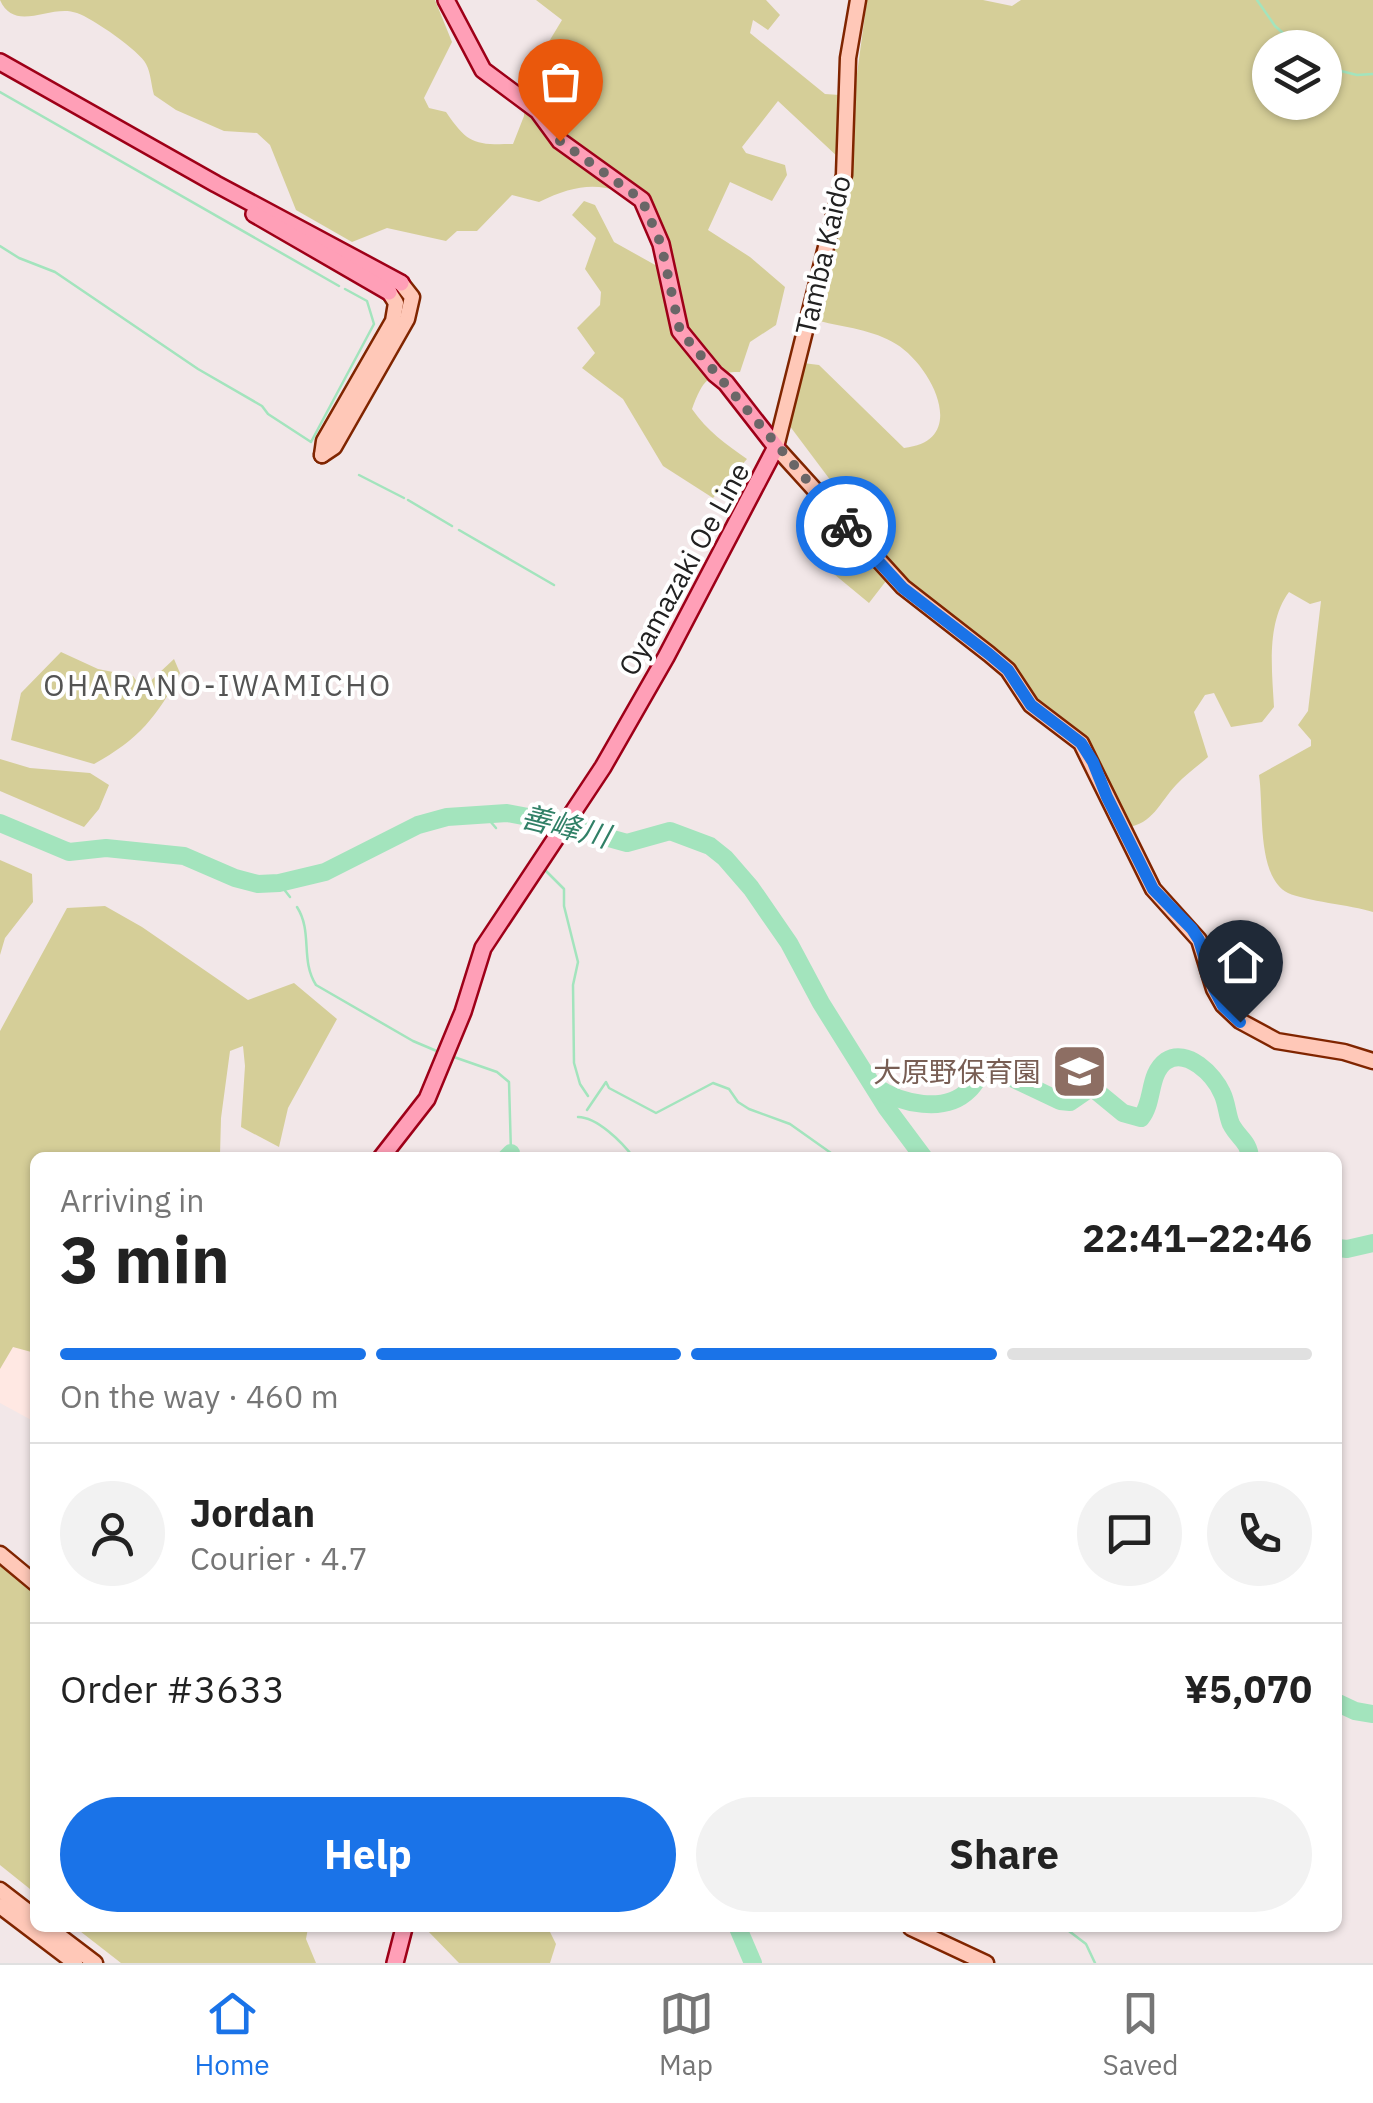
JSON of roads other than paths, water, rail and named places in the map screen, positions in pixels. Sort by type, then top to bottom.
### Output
[{"type":"main road","name":"Oyamazaki Oe Line","points":[[386,1152],[427,1098],[483,948],[602,767],[666,657],[776,448],[680,331],[661,244],[642,200],[560,141],[538,111],[483,70],[446,0]]},
{"type":"main road","points":[[0,62],[394,288]]},
{"type":"main road","points":[[0,70],[394,288]]},
{"type":"main road","points":[[395,1963],[403,1932]]},
{"type":"street","name":"Tamba Kaido","points":[[776,448],[844,175],[848,58],[858,0]]},
{"type":"street","points":[[394,288],[412,297],[407,320],[334,447],[322,455],[324,441],[394,320],[394,288]]},
{"type":"street","points":[[776,448],[903,588],[1008,670],[1031,705],[1081,743],[1153,889],[1199,940],[1223,1006],[1240,1022],[1277,1041],[1373,1061]]},
{"type":"street","points":[[0,1554],[30,1579]]},
{"type":"street","points":[[0,1890],[30,1913]]},
{"type":"street","points":[[0,1906],[30,1929]]},
{"type":"street","points":[[34,1932],[75,1963]]},
{"type":"street","points":[[54,1932],[95,1963]]},
{"type":"street","points":[[920,1932],[986,1963]]},
{"type":"waterway","points":[[1257,0],[1280,30]]},
{"type":"waterway","points":[[1342,71],[1373,74]]},
{"type":"waterway","points":[[0,92],[339,286]]},
{"type":"waterway","points":[[0,246],[55,272],[311,442],[374,324],[367,301],[345,289]]},
{"type":"waterway","points":[[359,475],[404,498]]},
{"type":"waterway","points":[[408,500],[452,526]]},
{"type":"waterway","points":[[459,530],[554,585]]},
{"type":"waterway","name":"善峰川","points":[[0,823],[69,852],[106,848],[184,856],[258,884],[325,872],[418,825],[447,817],[507,813],[627,843],[670,831],[710,846],[751,888],[789,943],[821,1003],[886,1107],[920,1152]]},
{"type":"waterway","points":[[484,814],[496,828]]},
{"type":"waterway","points":[[543,868],[564,889],[564,906],[578,962],[573,985],[574,1063],[588,1096]]},
{"type":"waterway","points":[[279,883],[290,897]]},
{"type":"waterway","points":[[297,907],[316,985],[439,1052]]},
{"type":"waterway","points":[[451,1056],[497,1072],[509,1082],[511,1152]]},
{"type":"waterway","points":[[876,1087],[910,1102],[936,1104],[959,1097],[984,1070],[993,1069],[1060,1101],[1070,1102],[1089,1089],[1095,1090],[1123,1113],[1141,1118],[1160,1067],[1166,1061],[1182,1058],[1199,1065],[1218,1086],[1231,1124],[1249,1152]]},
{"type":"waterway","points":[[587,1110],[606,1082],[609,1088],[656,1113],[713,1083],[729,1089],[749,1109],[790,1124],[830,1152]]},
{"type":"waterway","points":[[578,1117],[601,1126],[629,1152]]},
{"type":"waterway","points":[[1342,1248],[1373,1243]]},
{"type":"waterway","name":"善峰川","points":[[1342,1705],[1373,1714]]},
{"type":"waterway","points":[[740,1932],[753,1963]]},
{"type":"waterway","points":[[1070,1932],[1086,1944],[1095,1963]]},
{"type":"place","name":"大原野保育園","points":[[1080,1072]]},
{"type":"district","name":"OHARANO-IWAMICHO","points":[[218,686]]}]
